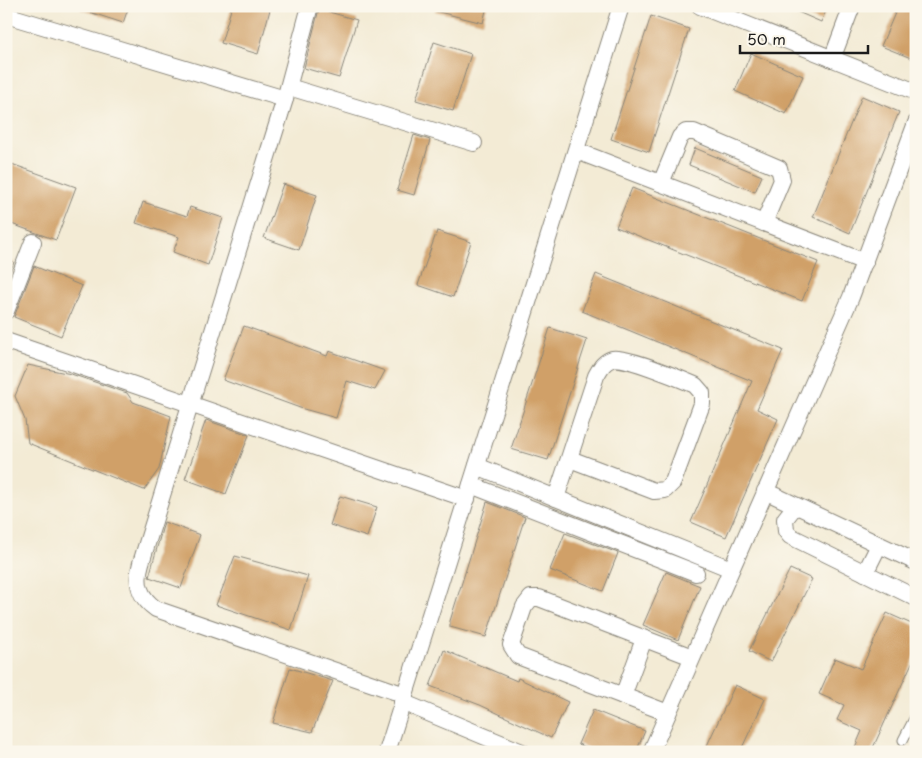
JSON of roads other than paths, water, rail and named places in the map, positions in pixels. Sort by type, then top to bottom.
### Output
[{"type":"street","points":[[310,6],[287,93],[138,573],[137,584],[141,594],[156,608],[404,699],[522,752]]},
{"type":"street","points":[[387,752],[621,6]]},
{"type":"street","points":[[700,6],[724,11],[832,59],[916,92]]},
{"type":"street","points":[[832,59],[852,6]]},
{"type":"street","points":[[6,15],[474,143]]},
{"type":"street","points":[[651,752],[865,262],[916,123]]},
{"type":"street","points":[[661,183],[680,137],[686,132],[694,132],[780,168],[782,180],[764,223]]},
{"type":"street","points":[[577,151],[865,262]]},
{"type":"street","points":[[6,311],[33,242]]},
{"type":"street","points":[[6,341],[190,404],[469,492],[696,573]]},
{"type":"street","points":[[556,498],[596,376],[605,363],[612,359],[620,358],[690,383],[699,388],[702,393],[702,404],[673,482],[665,490],[654,491],[570,459]]},
{"type":"street","points":[[477,466],[731,570]]},
{"type":"street","points":[[765,491],[916,562]]},
{"type":"street","points":[[798,507],[792,510],[785,519],[786,531],[790,536],[916,598]]},
{"type":"street","points":[[865,573],[879,545]]},
{"type":"street","points":[[668,713],[514,654],[511,645],[524,607],[531,598],[539,598],[692,657]]},
{"type":"street","points":[[624,696],[644,639]]},
{"type":"lane","points":[[903,740],[916,715]]}]
